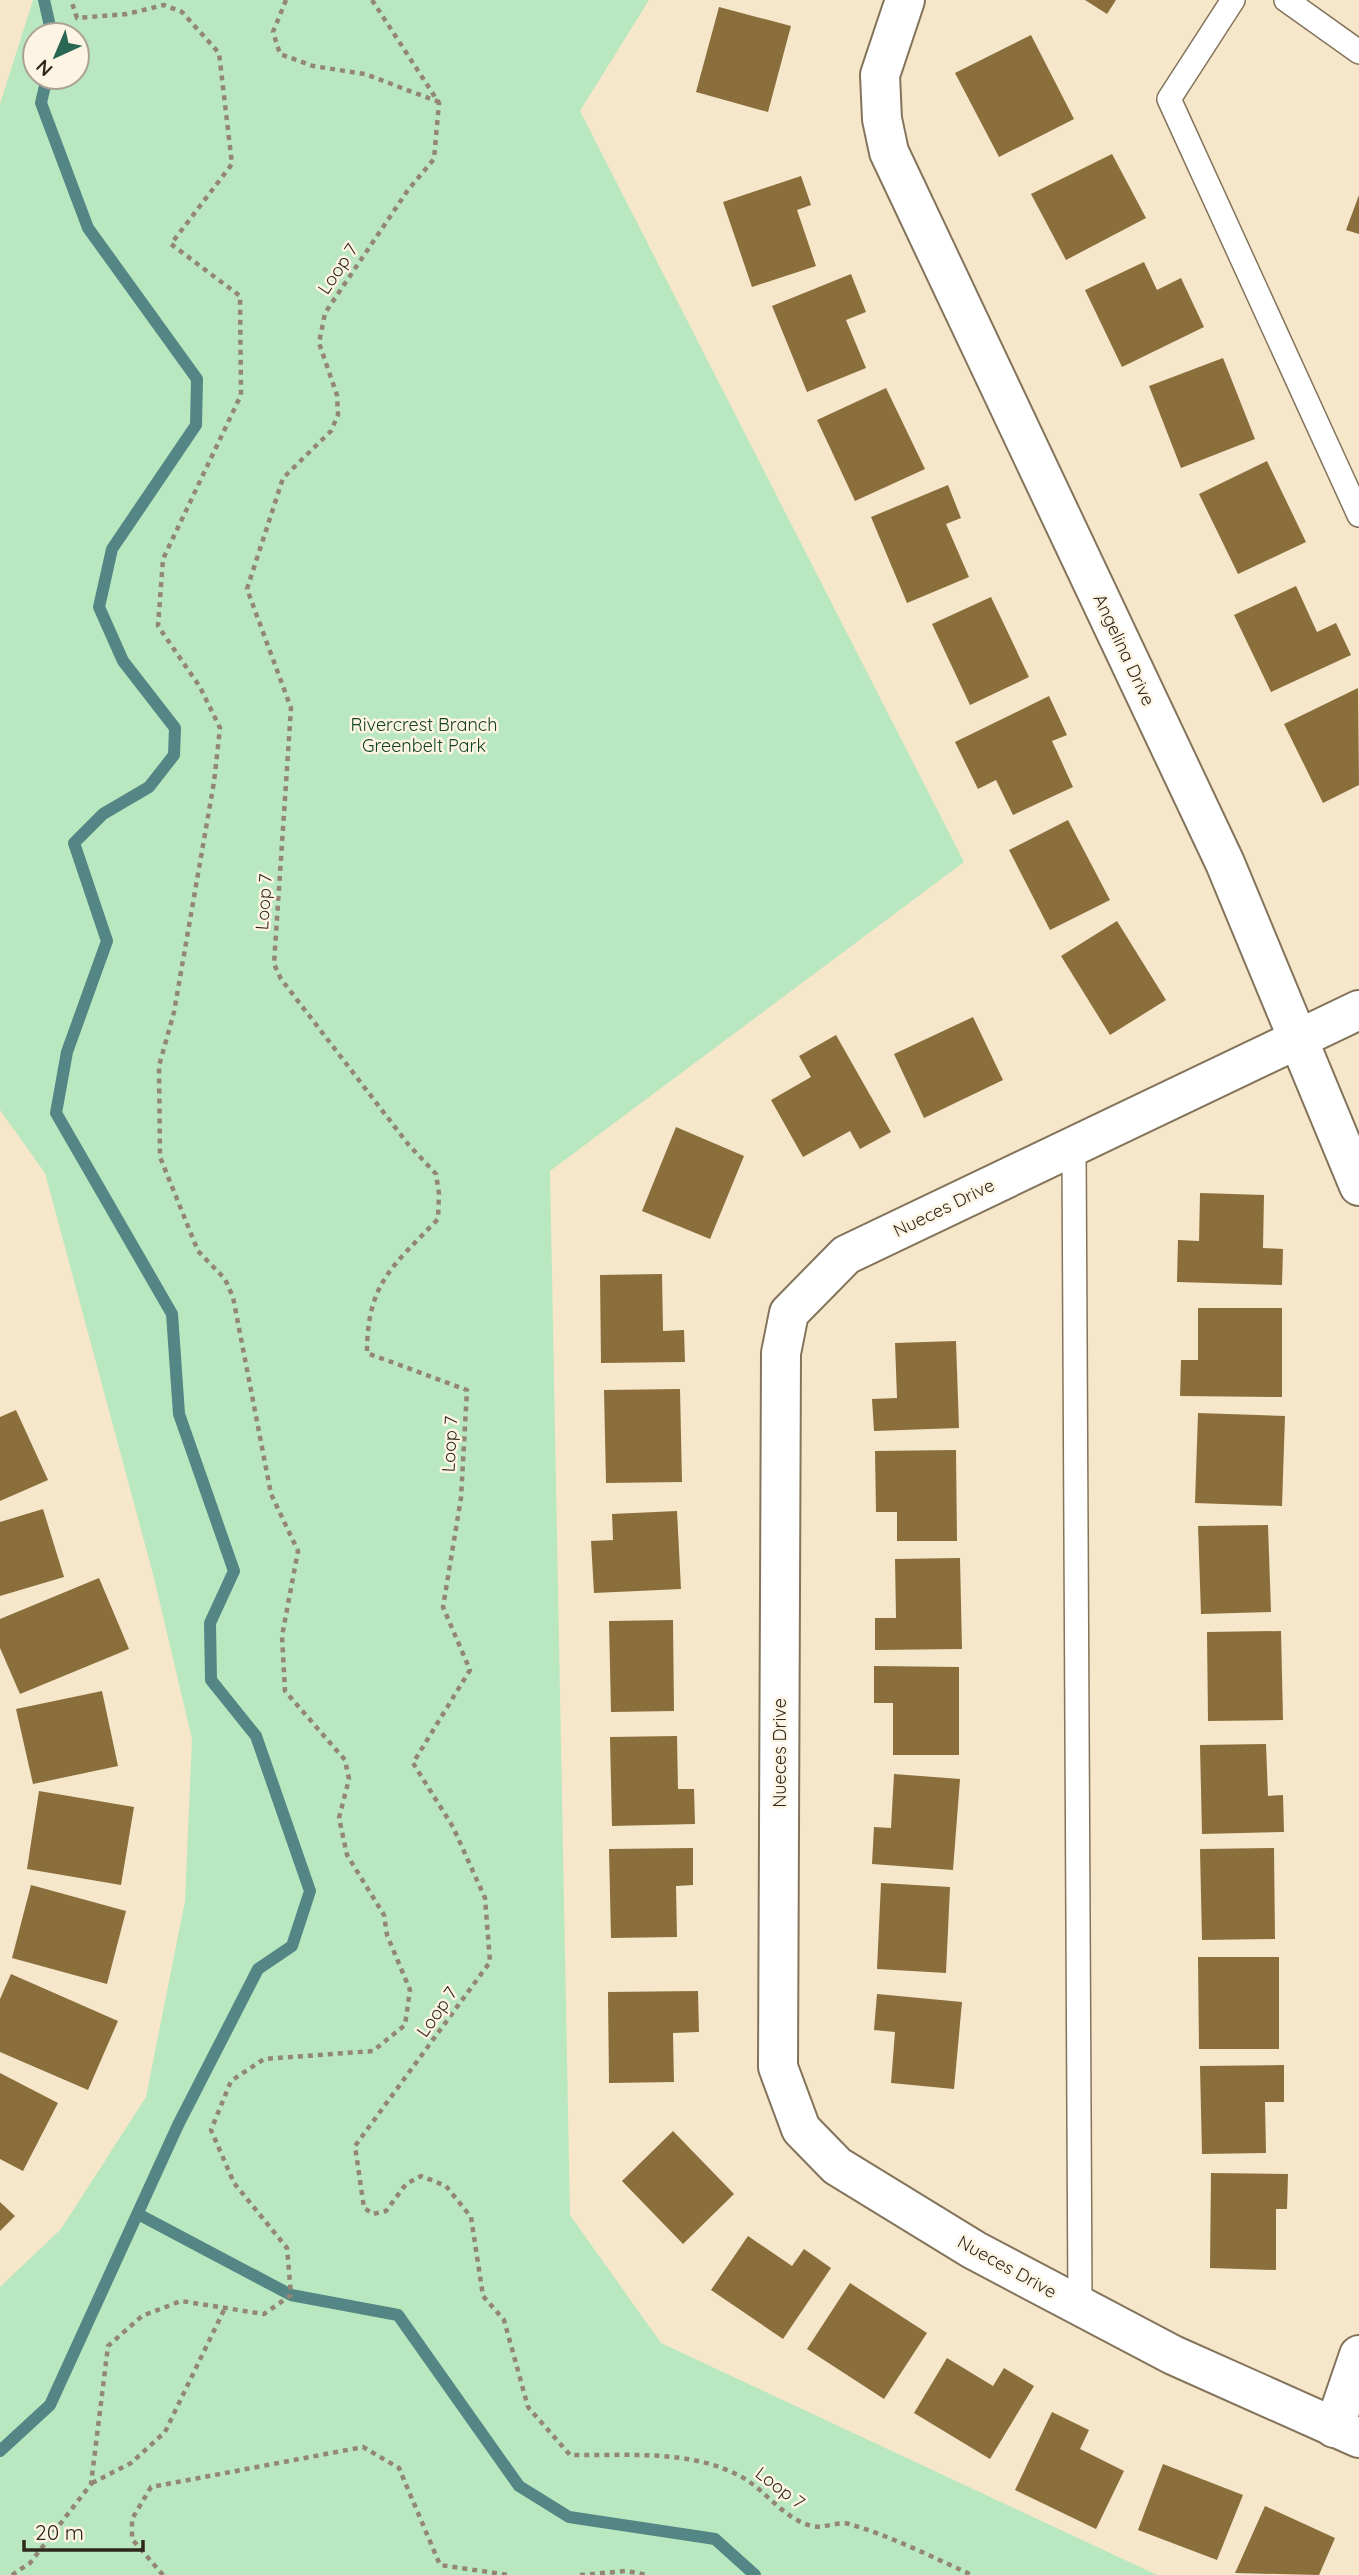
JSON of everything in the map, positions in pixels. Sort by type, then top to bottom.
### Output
[{"type":"street","name":"Angelina Drive","points":[[905,0],[880,75],[882,119],[889,152],[1225,863],[1359,1186]]},
{"type":"street","name":"Nueces Drive","points":[[1347,2433],[1173,2355],[974,2250],[837,2166],[801,2129],[778,2067],[781,1353],[789,1313],[846,1255],[1359,1010]]},
{"type":"street","points":[[1347,2433],[1359,2355]]},
{"type":"lane","points":[[1233,0],[1170,99],[1359,515]]},
{"type":"lane","points":[[1286,0],[1359,52]]},
{"type":"lane","points":[[1074,1146],[1080,2306]]},
{"type":"path","name":"Loop 7","points":[[71,0],[77,18],[127,14],[164,5],[182,12],[219,53],[232,164],[171,244],[240,296],[241,395],[163,559],[158,626],[200,687],[220,729],[214,782],[177,998],[159,1066],[160,1157],[198,1251],[225,1279],[233,1297],[271,1494],[298,1551],[282,1636],[285,1691],[345,1760],[349,1779],[340,1818],[347,1855],[384,1915],[387,1935],[410,1990],[405,2025],[373,2051],[264,2059],[231,2081],[211,2130],[234,2183],[287,2248],[291,2295],[264,2314],[181,2301],[142,2316],[108,2346],[92,2484]]},
{"type":"path","points":[[286,0],[272,32],[280,54],[313,66],[366,74],[439,103]]},
{"type":"path","points":[[372,0],[439,103]]},
{"type":"path","name":"Loop 7","points":[[439,103],[434,159],[408,190],[325,313],[319,343],[337,395],[338,415],[331,431],[283,478],[247,589],[291,708],[274,964],[289,990],[408,1144],[436,1174],[439,1194],[438,1219],[384,1275],[367,1322],[367,1353],[467,1390],[461,1498],[443,1607],[470,1670],[414,1763],[453,1827],[485,1898],[490,1962],[355,2146],[364,2208],[373,2214],[386,2211],[406,2184],[421,2176],[446,2186],[471,2217],[483,2296],[504,2320],[528,2407],[570,2455],[673,2456],[709,2462],[741,2476],[789,2516],[814,2527],[845,2523],[896,2541],[972,2575]]},
{"type":"path","points":[[12,2575],[30,2563],[92,2484],[131,2463],[165,2432],[225,2308]]},
{"type":"path","points":[[163,2575],[132,2539],[132,2519],[151,2487],[363,2447],[399,2468],[440,2566],[509,2575]]},
{"type":"path","points":[[580,2575],[626,2571],[648,2575]]},
{"type":"green space","name":"Rivercrest Branch Greenbelt Park","points":[[33,0],[649,0],[580,111],[964,862],[550,1171],[570,2215],[661,2343],[1157,2575],[0,2575],[0,2287],[61,2229],[146,2097],[185,1901],[192,1739],[153,1574],[45,1173],[0,1110],[0,104],[21,38],[21,91],[91,91],[91,21],[26,21]]},
{"type":"building","points":[[1085,0],[1116,0],[1107,14]]},
{"type":"building","points":[[719,7],[791,26],[768,112],[696,92]]},
{"type":"building","points":[[1031,35],[1074,119],[999,157],[955,73]]},
{"type":"building","points":[[1112,154],[1146,218],[1066,260],[1031,194]]},
{"type":"building","points":[[801,176],[811,205],[797,210],[816,266],[752,287],[723,202]]},
{"type":"building","points":[[1359,195],[1359,234],[1346,230]]},
{"type":"building","points":[[1144,262],[1157,290],[1181,278],[1204,327],[1122,367],[1085,290]]},
{"type":"building","points":[[851,274],[866,312],[846,320],[866,368],[807,392],[772,306]]},
{"type":"building","points":[[1223,358],[1255,439],[1181,468],[1149,386]]},
{"type":"building","points":[[886,388],[925,469],[855,501],[817,420]]},
{"type":"building","points":[[1267,461],[1306,542],[1238,574],[1199,494]]},
{"type":"building","points":[[948,485],[961,518],[946,524],[969,577],[907,603],[871,517]]},
{"type":"building","points":[[1296,586],[1317,632],[1336,623],[1351,655],[1271,692],[1234,615]]},
{"type":"building","points":[[991,597],[1029,677],[970,705],[932,624]]},
{"type":"building","points":[[1358,688],[1359,785],[1323,803],[1284,724]]},
{"type":"building","points":[[1049,696],[1067,735],[1052,741],[1073,787],[1013,815],[996,780],[978,789],[955,742]]},
{"type":"building","points":[[1068,820],[1110,900],[1050,930],[1009,850]]},
{"type":"building","points":[[1117,921],[1166,1000],[1110,1035],[1061,956]]},
{"type":"building","points":[[973,1017],[1003,1080],[924,1118],[894,1054]]},
{"type":"building","points":[[836,1035],[891,1132],[860,1149],[850,1131],[803,1157],[771,1100],[811,1077],[799,1056]]},
{"type":"building","points":[[676,1127],[744,1156],[710,1239],[642,1211]]},
{"type":"building","points":[[1200,1193],[1264,1195],[1263,1248],[1283,1249],[1282,1285],[1177,1282],[1178,1240],[1199,1241]]},
{"type":"building","points":[[662,1274],[663,1331],[684,1330],[685,1362],[601,1363],[600,1275]]},
{"type":"building","points":[[1198,1308],[1282,1308],[1282,1397],[1180,1396],[1181,1360],[1198,1360]]},
{"type":"building","points":[[956,1341],[959,1428],[874,1431],[872,1399],[897,1398],[895,1343]]},
{"type":"building","points":[[680,1389],[682,1482],[606,1483],[604,1390]]},
{"type":"building","points":[[16,1410],[48,1480],[0,1501],[0,1417]]},
{"type":"building","points":[[1198,1413],[1285,1416],[1282,1506],[1195,1503]]},
{"type":"building","points":[[956,1450],[957,1541],[897,1541],[897,1512],[876,1512],[875,1451]]},
{"type":"building","points":[[43,1509],[64,1577],[0,1596],[0,1522]]},
{"type":"building","points":[[677,1511],[681,1589],[594,1593],[591,1541],[613,1540],[612,1514]]},
{"type":"building","points":[[1268,1525],[1271,1612],[1201,1614],[1198,1526]]},
{"type":"building","points":[[960,1558],[962,1649],[875,1650],[875,1618],[896,1618],[895,1559]]},
{"type":"building","points":[[99,1578],[129,1649],[20,1694],[0,1648],[0,1619]]},
{"type":"building","points":[[673,1620],[674,1711],[611,1712],[609,1621]]},
{"type":"building","points":[[1281,1631],[1283,1720],[1208,1721],[1207,1632]]},
{"type":"building","points":[[874,1666],[959,1667],[959,1755],[893,1755],[893,1703],[874,1703]]},
{"type":"building","points":[[102,1691],[118,1766],[33,1784],[16,1709]]},
{"type":"building","points":[[677,1736],[678,1789],[694,1789],[695,1824],[612,1826],[610,1737]]},
{"type":"building","points":[[1266,1744],[1268,1796],[1283,1795],[1284,1832],[1202,1834],[1200,1745]]},
{"type":"building","points":[[894,1774],[960,1779],[953,1870],[872,1864],[874,1827],[891,1828]]},
{"type":"building","points":[[39,1791],[134,1807],[121,1885],[27,1869]]},
{"type":"building","points":[[693,1848],[693,1885],[676,1886],[677,1937],[611,1938],[609,1849]]},
{"type":"building","points":[[1274,1848],[1275,1939],[1202,1940],[1200,1849]]},
{"type":"building","points":[[881,1883],[950,1887],[946,1973],[877,1969]]},
{"type":"building","points":[[31,1885],[126,1911],[107,1984],[12,1958]]},
{"type":"building","points":[[1198,1957],[1279,1957],[1279,2049],[1199,2049]]},
{"type":"building","points":[[11,1974],[118,2021],[88,2090],[0,2052],[0,1999]]},
{"type":"building","points":[[698,1991],[699,2032],[673,2033],[674,2082],[609,2083],[608,1992]]},
{"type":"building","points":[[877,1994],[962,2002],[954,2089],[891,2083],[895,2032],[874,2030]]},
{"type":"building","points":[[1284,2065],[1284,2102],[1265,2102],[1266,2153],[1202,2154],[1200,2066]]},
{"type":"building","points":[[0,2073],[58,2103],[23,2171],[0,2159]]},
{"type":"building","points":[[673,2131],[734,2194],[683,2244],[622,2181]]},
{"type":"building","points":[[1211,2173],[1288,2174],[1287,2209],[1276,2209],[1276,2270],[1210,2268]]},
{"type":"building","points":[[0,2202],[15,2216],[0,2231]]},
{"type":"building","points":[[748,2236],[792,2266],[804,2249],[831,2268],[783,2339],[711,2290]]},
{"type":"building","points":[[850,2283],[927,2333],[884,2399],[807,2349]]},
{"type":"building","points":[[947,2358],[993,2386],[1004,2368],[1034,2386],[990,2459],[914,2413]]},
{"type":"building","points":[[1052,2412],[1089,2430],[1080,2449],[1124,2471],[1096,2529],[1015,2490]]},
{"type":"building","points":[[1163,2464],[1243,2495],[1217,2560],[1138,2530]]},
{"type":"building","points":[[1265,2506],[1335,2538],[1319,2575],[1235,2573]]},
{"type":"waterway","points":[[44,0],[49,21]]},
{"type":"waterway","points":[[0,2451],[50,2405],[178,2125],[258,1969],[292,1946],[310,1891],[256,1736],[211,1680],[210,1623],[234,1571],[179,1414],[172,1314],[56,1113],[67,1052],[107,941],[74,843],[103,814],[149,787],[174,755],[175,728],[123,661],[99,607],[112,549],[196,425],[197,379],[88,228],[41,103],[44,91]]},
{"type":"waterway","points":[[138,2214],[291,2295],[398,2315],[519,2486],[569,2517],[715,2539],[755,2575]]}]
